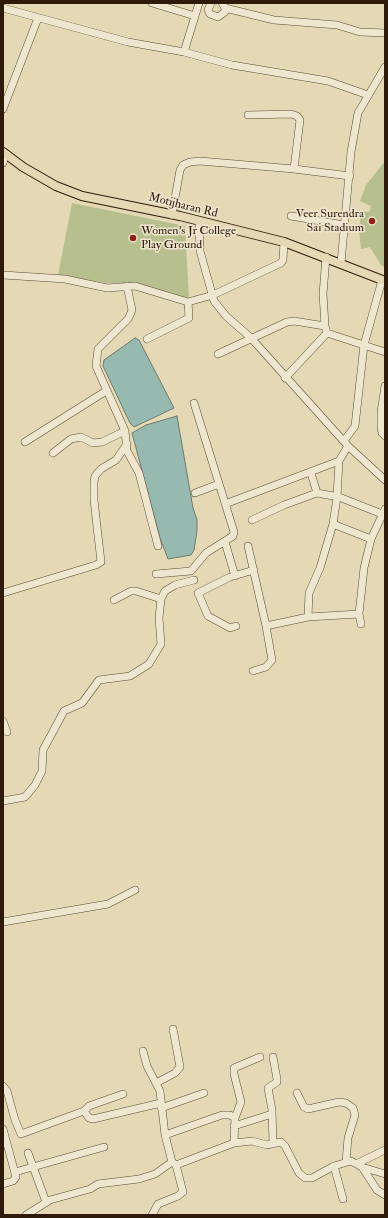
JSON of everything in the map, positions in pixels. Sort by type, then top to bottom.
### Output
[{"type":"main road","name":"Motijharan Rd","points":[[4,153],[14,163],[56,186],[82,196],[172,215],[284,242],[326,257],[383,281]]},
{"type":"street","points":[[152,3],[195,16]]},
{"type":"street","points":[[184,52],[200,3],[210,4],[210,14],[214,17],[222,15],[224,5],[274,20],[332,24],[360,32],[385,33]]},
{"type":"street","points":[[3,8],[128,42],[184,52],[232,65],[328,81],[368,95]]},
{"type":"street","points":[[3,110],[38,18]]},
{"type":"street","points":[[341,263],[354,132],[358,113],[385,67]]},
{"type":"street","points":[[248,115],[291,114],[297,116],[300,120],[294,169]]},
{"type":"street","points":[[3,163],[4,153]]},
{"type":"street","points":[[172,215],[180,170],[183,165],[190,162],[206,161],[350,176]]},
{"type":"street","points":[[291,216],[344,224]]},
{"type":"street","points":[[199,222],[200,251],[214,301],[226,316],[251,338],[285,378],[346,443],[385,480]]},
{"type":"street","points":[[3,275],[65,279],[107,288],[135,286],[188,302],[213,295],[281,263],[283,260],[284,242]]},
{"type":"street","points":[[285,378],[326,330],[323,294],[326,257]]},
{"type":"street","points":[[308,617],[309,593],[320,568],[333,524],[337,497],[339,462],[346,443],[355,426],[364,345],[383,281]]},
{"type":"street","points":[[127,286],[132,310],[128,319],[98,349],[95,357],[96,366],[125,431],[128,451],[139,474],[158,546]]},
{"type":"street","points":[[147,339],[189,318],[188,302]]},
{"type":"street","points":[[218,354],[294,320],[385,352]]},
{"type":"street","points":[[385,386],[381,419],[382,433],[385,436]]},
{"type":"street","points":[[25,442],[106,391]]},
{"type":"street","points":[[156,574],[191,571],[206,553],[233,536],[234,532],[194,403]]},
{"type":"street","points":[[53,452],[72,439],[81,437],[93,443],[102,442],[125,431]]},
{"type":"street","points":[[3,593],[96,565],[100,562],[94,500],[94,482],[101,469],[116,460],[127,444]]},
{"type":"street","points":[[225,504],[339,462]]},
{"type":"street","points":[[311,473],[316,493]]},
{"type":"street","points":[[195,493],[219,484]]},
{"type":"street","points":[[252,520],[284,505],[316,493],[337,497],[384,511],[371,539],[364,568],[359,614],[361,624]]},
{"type":"street","points":[[333,524],[371,539]]},
{"type":"street","points":[[225,542],[234,576]]},
{"type":"street","points":[[248,546],[272,660],[266,666],[253,671]]},
{"type":"street","points":[[198,593],[234,576],[254,570]]},
{"type":"street","points":[[191,571],[198,593],[208,616],[230,628],[236,626]]},
{"type":"street","points":[[3,801],[25,797],[35,785],[42,771],[43,750],[64,711],[82,703],[99,680],[130,676],[149,664],[160,644],[159,618],[161,599],[165,591],[171,587],[194,580]]},
{"type":"street","points":[[114,600],[131,591],[136,591],[161,599]]},
{"type":"street","points":[[266,626],[308,617],[359,614]]},
{"type":"street","points":[[3,721],[7,732]]},
{"type":"street","points":[[3,922],[108,904],[135,890]]},
{"type":"street","points":[[156,1083],[175,1073],[180,1067],[173,1029]]},
{"type":"street","points":[[143,1051],[147,1066],[160,1091],[165,1124],[165,1135],[183,1192],[178,1196],[158,1204],[152,1215]]},
{"type":"street","points":[[234,1143],[235,1118],[241,1102],[234,1074],[234,1068],[260,1057]]},
{"type":"street","points":[[272,1057],[277,1079],[277,1082],[268,1088],[272,1114],[273,1144]]},
{"type":"street","points":[[3,1086],[7,1091],[15,1120],[21,1134],[84,1112],[89,1106],[123,1094]]},
{"type":"street","points":[[84,1112],[89,1118],[93,1119],[161,1105],[204,1093]]},
{"type":"street","points":[[297,1093],[304,1107],[308,1109],[339,1102],[346,1103],[353,1108],[355,1116],[348,1138],[346,1162]]},
{"type":"street","points":[[234,1126],[272,1114]]},
{"type":"street","points":[[165,1135],[222,1115],[230,1115],[235,1118]]},
{"type":"street","points":[[3,1129],[15,1172],[15,1179],[3,1184]]},
{"type":"street","points":[[26,1215],[41,1207],[46,1202],[90,1189],[98,1184],[138,1179],[155,1174],[174,1164],[234,1143],[252,1141],[267,1144],[283,1144],[299,1173],[304,1178],[318,1176],[334,1166],[346,1162],[360,1165],[385,1174]]},
{"type":"street","points":[[15,1172],[104,1147]]},
{"type":"street","points":[[360,1165],[385,1150]]},
{"type":"street","points":[[28,1153],[46,1202]]},
{"type":"street","points":[[360,1165],[377,1190],[385,1195]]},
{"type":"street","points":[[334,1166],[343,1199]]},
{"type":"green space","name":"Veer Surendra Sai Stadium","points":[[385,161],[385,268],[381,265],[370,247],[361,249],[359,231],[361,211],[369,212],[371,206],[360,201],[366,185]]},
{"type":"green space","points":[[72,203],[185,226],[189,299],[137,283],[106,283],[58,275]]},
{"type":"water","points":[[135,338],[139,340],[174,408],[134,427],[130,423],[103,366],[104,360]]},
{"type":"water","points":[[177,416],[193,508],[197,520],[197,531],[194,550],[191,555],[168,559],[160,538],[132,433],[146,425]]},
{"type":"place","name":"Veer Surendra Sai Stadium","points":[[372,221]]},
{"type":"place","name":"Women's Jr College Play Ground","points":[[133,238]]}]
